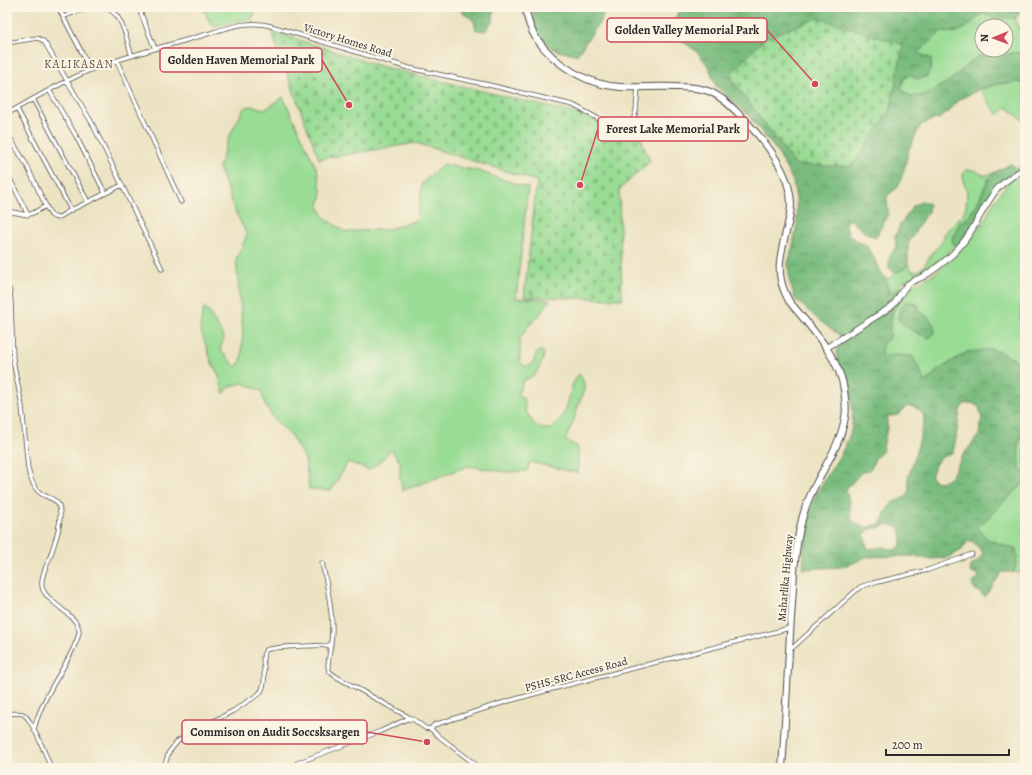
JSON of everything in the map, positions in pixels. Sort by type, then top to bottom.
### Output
[{"type":"highway","name":"Maharlika Highway","points":[[526,7],[528,20],[536,38],[553,58],[586,78],[615,86],[690,87],[716,95],[732,107],[763,140],[781,168],[788,188],[791,204],[782,247],[779,274],[781,282],[789,301],[826,348],[836,364],[842,380],[846,417],[838,442],[812,491],[800,525],[796,551],[790,628],[782,768]]},
{"type":"main road","points":[[826,348],[890,307],[897,301],[907,285],[925,276],[952,254],[974,228],[983,210],[998,188],[1025,168]]},
{"type":"street","points":[[58,7],[91,70]]},
{"type":"street","points":[[63,17],[76,11],[88,8],[109,9],[116,15],[122,24],[132,56]]},
{"type":"street","points":[[140,11],[154,49]]},
{"type":"street","name":"Victory Homes Road","points":[[7,114],[49,90],[91,70],[154,49],[238,25],[256,23],[265,24],[409,68],[569,104],[612,126],[620,128],[628,125],[633,120],[636,111],[638,87]]},
{"type":"street","points":[[7,43],[33,38],[42,40],[45,43],[92,123],[162,269]]},
{"type":"street","points":[[117,61],[181,202]]},
{"type":"street","points":[[49,90],[76,136],[105,193]]},
{"type":"street","points":[[33,99],[88,202]]},
{"type":"street","points":[[17,108],[71,210]]},
{"type":"street","points":[[7,133],[26,164],[50,216],[58,218],[122,184]]},
{"type":"street","points":[[7,173],[28,214]]},
{"type":"street","points":[[7,211],[28,214],[46,206]]},
{"type":"street","points":[[7,285],[10,292],[11,302],[12,360],[22,406],[28,470],[36,489],[41,494],[56,501],[60,510],[58,530],[43,578],[42,587],[51,599],[76,621],[79,628],[78,637],[69,657],[44,701],[34,729]]},
{"type":"street","points":[[789,651],[860,587],[928,570],[972,554]]},
{"type":"street","points":[[322,563],[328,587],[332,614],[331,645],[328,666],[331,673],[371,697],[412,718],[425,728],[431,729],[480,768]]},
{"type":"street","name":"PSHS-SRC Access Road","points":[[431,729],[434,725],[552,688],[790,628]]},
{"type":"street","points":[[162,768],[170,752],[178,742],[233,711],[259,694],[264,684],[263,658],[267,649],[331,645]]},
{"type":"street","points":[[7,714],[24,715],[34,729],[51,768]]},
{"type":"street","points":[[296,763],[381,731],[406,719],[412,718]]},
{"type":"green space","points":[[202,7],[251,7],[255,12],[252,19],[214,27],[210,23]]},
{"type":"green space","points":[[459,7],[494,7],[493,21],[485,31],[476,30],[474,21],[459,9]]},
{"type":"green space","points":[[533,7],[606,7],[601,20],[577,55],[558,51],[543,41],[537,34],[533,24]]},
{"type":"green space","points":[[680,7],[1022,7],[1016,18],[992,18],[983,13],[977,18],[974,18],[974,21],[967,27],[957,32],[941,32],[917,53],[931,58],[931,67],[927,77],[916,79],[910,74],[904,79],[901,89],[911,97],[925,95],[948,82],[976,58],[1014,58],[1014,53],[1025,52],[1025,84],[1019,82],[998,84],[980,89],[958,100],[941,118],[921,125],[909,149],[898,187],[887,196],[888,214],[876,237],[864,232],[849,218],[845,224],[848,233],[856,241],[866,245],[873,256],[886,279],[889,294],[901,287],[906,291],[893,311],[890,323],[890,337],[883,343],[881,352],[882,357],[896,355],[912,356],[925,382],[938,370],[967,352],[993,349],[1016,360],[1025,368],[1025,432],[1018,444],[1020,468],[1025,475],[1025,483],[1004,501],[978,528],[988,540],[1016,549],[1017,557],[1014,572],[1002,572],[985,597],[973,588],[973,583],[979,577],[976,573],[971,573],[970,570],[972,565],[979,560],[983,553],[973,541],[968,541],[962,550],[947,558],[933,559],[911,556],[865,557],[841,567],[803,569],[805,531],[812,504],[820,487],[842,452],[850,434],[852,425],[853,413],[850,395],[837,357],[839,347],[845,339],[821,322],[795,299],[790,283],[788,263],[797,223],[796,199],[793,181],[776,150],[748,115],[716,86],[709,67],[697,52],[680,39],[672,27]],"holes":[[[902,44],[890,111],[796,165],[729,76]],[[972,403],[979,407],[982,420],[979,435],[963,455],[951,477],[945,481],[937,482],[931,477],[936,463],[943,457],[953,452],[960,410],[964,404]],[[909,406],[917,408],[924,417],[918,446],[908,478],[909,492],[905,497],[891,504],[880,524],[868,527],[860,526],[851,518],[846,490],[862,472],[867,471],[872,467],[875,458],[882,452],[887,428],[887,418],[889,416],[898,415],[904,408]],[[890,524],[900,528],[902,537],[901,546],[894,550],[884,547],[868,549],[864,536],[868,530]]]},
{"type":"green space","points":[[983,13],[992,18],[977,18]]},
{"type":"green space","points":[[818,18],[903,45],[890,111],[852,166],[796,165],[729,76],[765,38]]},
{"type":"green space","points":[[1014,18],[1016,18],[1017,26],[1025,30],[1025,52],[1014,53]]},
{"type":"green space","points":[[974,21],[974,58],[976,58],[948,82],[925,95],[911,98],[901,89],[904,79],[910,74],[916,53],[941,32],[957,32],[967,27]]},
{"type":"green space","points":[[271,31],[383,67],[586,116],[618,133],[635,123],[650,161],[619,190],[622,299],[524,297],[537,181],[416,143],[319,159]]},
{"type":"green space","points":[[1019,82],[1025,84],[1025,122],[1007,107],[998,115],[980,89],[998,84]]},
{"type":"green space","points":[[283,97],[317,169],[322,194],[319,206],[324,217],[345,232],[389,229],[417,220],[422,183],[443,164],[478,171],[528,188],[516,298],[550,300],[539,316],[530,324],[520,338],[520,362],[525,366],[530,366],[534,361],[536,354],[540,350],[544,353],[543,360],[535,375],[523,381],[518,394],[525,400],[525,410],[534,424],[543,429],[551,429],[565,412],[573,385],[579,374],[584,382],[584,390],[574,420],[565,440],[578,447],[578,473],[530,462],[527,471],[506,472],[468,466],[402,491],[400,462],[391,449],[381,461],[369,470],[348,462],[331,491],[309,489],[305,459],[291,436],[275,420],[266,407],[261,391],[243,383],[230,387],[224,394],[200,328],[204,307],[211,315],[224,338],[220,350],[236,367],[241,361],[243,334],[236,259],[247,235],[236,213],[219,167],[228,139],[244,108],[250,106],[266,109]]},
{"type":"green space","points":[[1025,158],[1025,297],[1021,310],[1021,329],[1025,336],[1025,368],[1016,360],[993,349],[967,352],[938,370],[925,382],[919,368],[896,355],[882,357],[882,346],[890,337],[890,323],[893,311],[906,291],[935,273],[965,247],[987,216],[994,201]]},
{"type":"green space","points":[[1011,164],[1018,169],[1013,176],[1000,183],[960,244],[956,246],[952,240],[953,236],[959,224],[969,217],[988,180],[995,172]]},
{"type":"green space","points":[[967,170],[975,170],[985,175],[995,172],[988,180],[969,217],[959,224],[953,243],[956,246],[921,275],[903,281],[901,287],[889,294],[886,279],[904,269],[908,264],[911,270],[916,272],[924,266],[942,242],[945,233],[963,214],[966,207],[967,190],[964,184],[963,174]]},
{"type":"green space","points":[[922,201],[929,204],[928,212],[908,244],[908,264],[904,269],[895,273],[888,267],[890,256],[896,246],[895,237],[900,225],[913,206]]},
{"type":"green space","points":[[1025,297],[1025,336],[1021,326],[1021,312]]},
{"type":"green space","points":[[906,302],[912,302],[918,305],[918,311],[932,322],[935,333],[929,338],[912,330],[898,319],[900,309]]},
{"type":"green space","points":[[1025,432],[1025,475],[1020,468],[1018,444]]},
{"type":"green space","points":[[1025,483],[1025,574],[1014,572],[1017,557],[1016,549],[988,540],[978,528],[1004,501]]},
{"type":"place","name":"Golden Valley Memorial Park","points":[[815,84]]},
{"type":"place","name":"Golden Haven Memorial Park","points":[[349,105]]},
{"type":"place","name":"Forest Lake Memorial Park","points":[[580,185]]},
{"type":"place","name":"Commison on Audit Soccsksargen","points":[[427,742]]},
{"type":"district","name":"KALIKASAN","points":[[79,64]]}]
